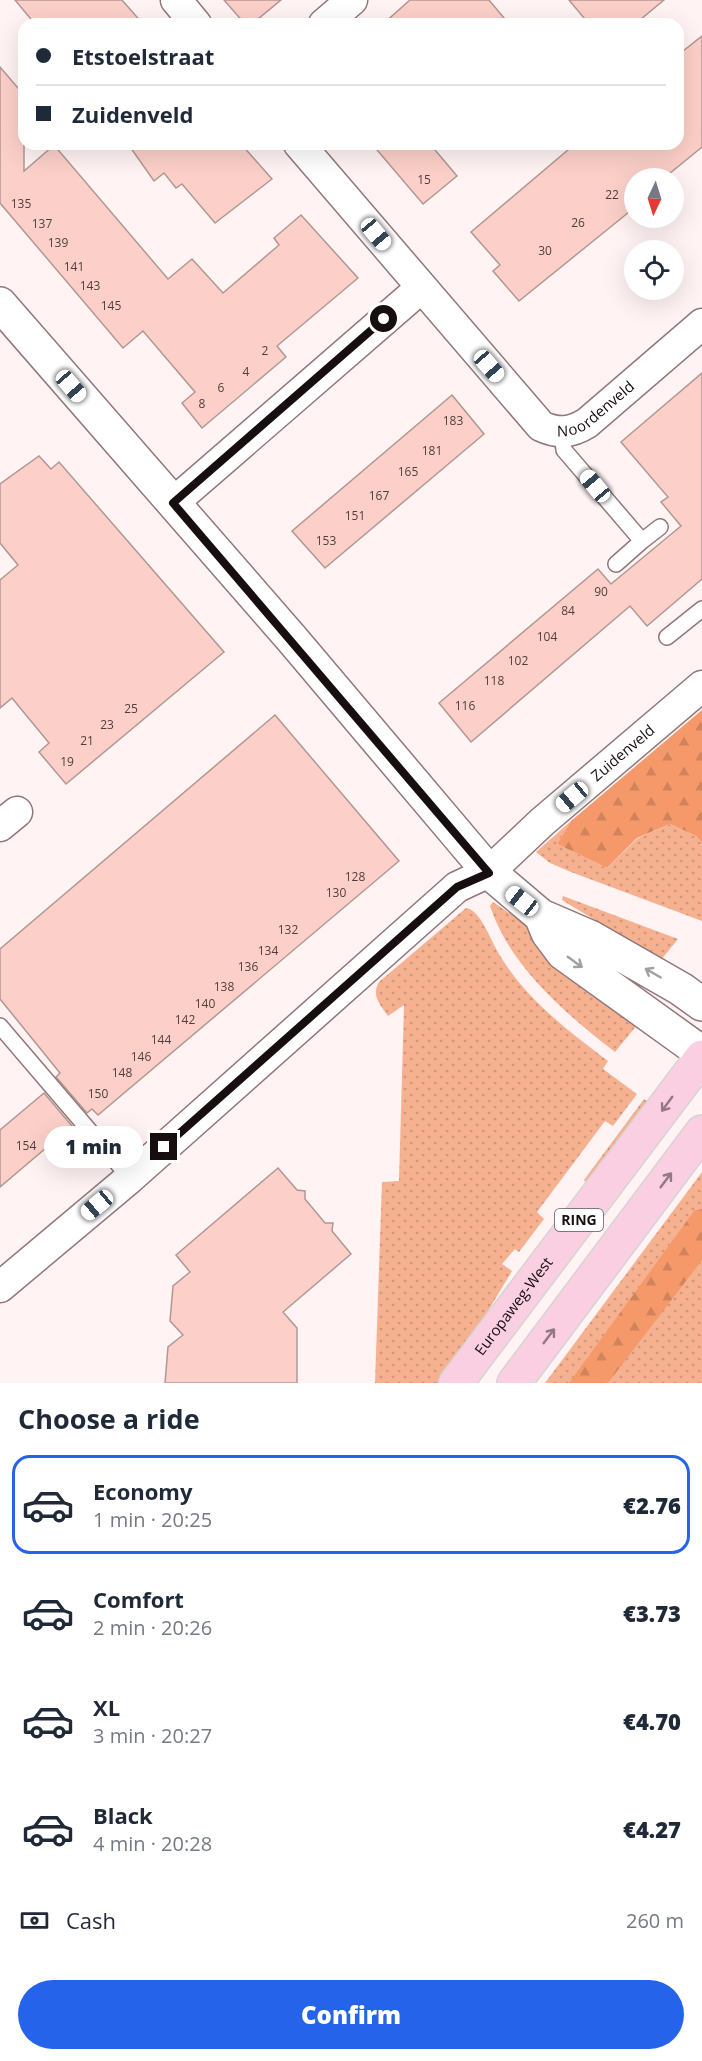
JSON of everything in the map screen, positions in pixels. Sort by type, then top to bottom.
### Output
[{"type":"main road","name":"Europaweg-West","points":[[456,1383],[702,1055]]},
{"type":"main road","name":"RING","points":[[514,1383],[702,1132]]},
{"type":"street","points":[[176,0],[191,18]]},
{"type":"street","points":[[331,18],[352,0]]},
{"type":"street","name":"Noordenveld","points":[[304,150],[541,426],[562,432],[574,431],[587,423],[702,324]]},
{"type":"street","points":[[173,503],[421,288]]},
{"type":"street","points":[[4,316],[173,503],[489,873],[541,916],[592,938],[681,989],[702,1004]]},
{"type":"street","name":"Zuidenveld","points":[[0,1287],[130,1178],[457,887],[489,873],[542,822],[702,686]]},
{"type":"street","points":[[541,916],[548,933],[563,953],[702,1055]]},
{"type":"lane","points":[[562,432],[564,450],[642,541]]},
{"type":"lane","points":[[616,564],[660,527]]},
{"type":"lane","points":[[667,637],[702,609]]},
{"type":"lane","points":[[0,1026],[130,1178]]},
{"type":"shaded area","points":[[571,821],[557,844],[607,868],[638,838],[670,824],[696,836],[702,843],[702,921],[571,872],[550,863],[536,852]]},
{"type":"shaded area","points":[[563,896],[678,939],[661,960],[562,900]]},
{"type":"shaded area","points":[[493,902],[524,923],[543,955],[637,1025],[615,1052],[559,1005],[525,969],[499,928],[490,906]]},
{"type":"shaded area","points":[[466,908],[476,914],[499,954],[521,985],[548,1013],[608,1061],[603,1069],[637,1094],[613,1126],[605,1121],[537,1212],[544,1219],[519,1252],[515,1249],[502,1264],[512,1271],[445,1383],[375,1383],[382,1182],[399,1181],[404,1005],[388,1016],[376,992],[379,982]]},
{"type":"shaded area","points":[[644,1099],[653,1106],[585,1182],[584,1180]]},
{"type":"shaded area","points":[[702,1172],[702,1383],[545,1383]]},
{"type":"green space","points":[[702,710],[702,843],[696,836],[670,824],[637,838],[607,868],[557,844],[571,821]]},
{"type":"green space","points":[[702,1209],[702,1260],[608,1383],[569,1383],[694,1211]]},
{"type":"building","points":[[15,0],[122,0],[138,18],[30,18]]},
{"type":"building","points":[[224,0],[281,0],[259,18],[240,18]]},
{"type":"building","points":[[410,0],[489,0],[504,18],[390,18]]},
{"type":"building","points":[[569,0],[664,0],[642,18],[584,18]]},
{"type":"building","points":[[702,36],[702,147],[676,168],[624,168],[624,216],[519,301],[493,271],[500,265],[471,232],[568,150],[684,150],[684,50]]},
{"type":"building","points":[[0,67],[18,88],[18,150],[24,150],[24,171],[48,150],[58,150],[168,279],[192,259],[223,293],[279,245],[274,238],[301,215],[358,278],[277,346],[286,357],[202,428],[182,403],[195,392],[143,331],[123,348],[0,203]]},
{"type":"building","points":[[132,150],[246,150],[272,179],[215,223],[182,184],[176,188],[164,173],[154,181]]},
{"type":"building","points":[[377,150],[435,150],[457,176],[423,204]]},
{"type":"building","points":[[702,373],[702,579],[647,626],[630,606],[471,742],[439,703],[598,569],[611,584],[681,526],[661,502],[668,497],[621,442]]},
{"type":"building","points":[[452,395],[484,434],[325,568],[292,531]]},
{"type":"building","points":[[39,456],[51,469],[59,462],[224,652],[66,784],[39,752],[49,743],[12,698],[0,708],[0,580],[18,565],[0,543],[0,484]]},
{"type":"building","points":[[275,715],[399,861],[98,1115],[92,1109],[87,1113],[56,1077],[60,1073],[0,999],[0,949]]},
{"type":"building","points":[[44,1093],[72,1126],[0,1187],[0,1130]]},
{"type":"building","points":[[278,1168],[297,1190],[305,1191],[305,1199],[325,1223],[333,1223],[332,1231],[351,1254],[283,1312],[297,1328],[297,1383],[165,1383],[168,1347],[183,1335],[170,1321],[173,1286],[190,1272],[176,1255]]},
{"type":"route","points":[[164,1147],[457,887],[489,873],[447,827],[291,639],[173,503],[384,319]]}]
